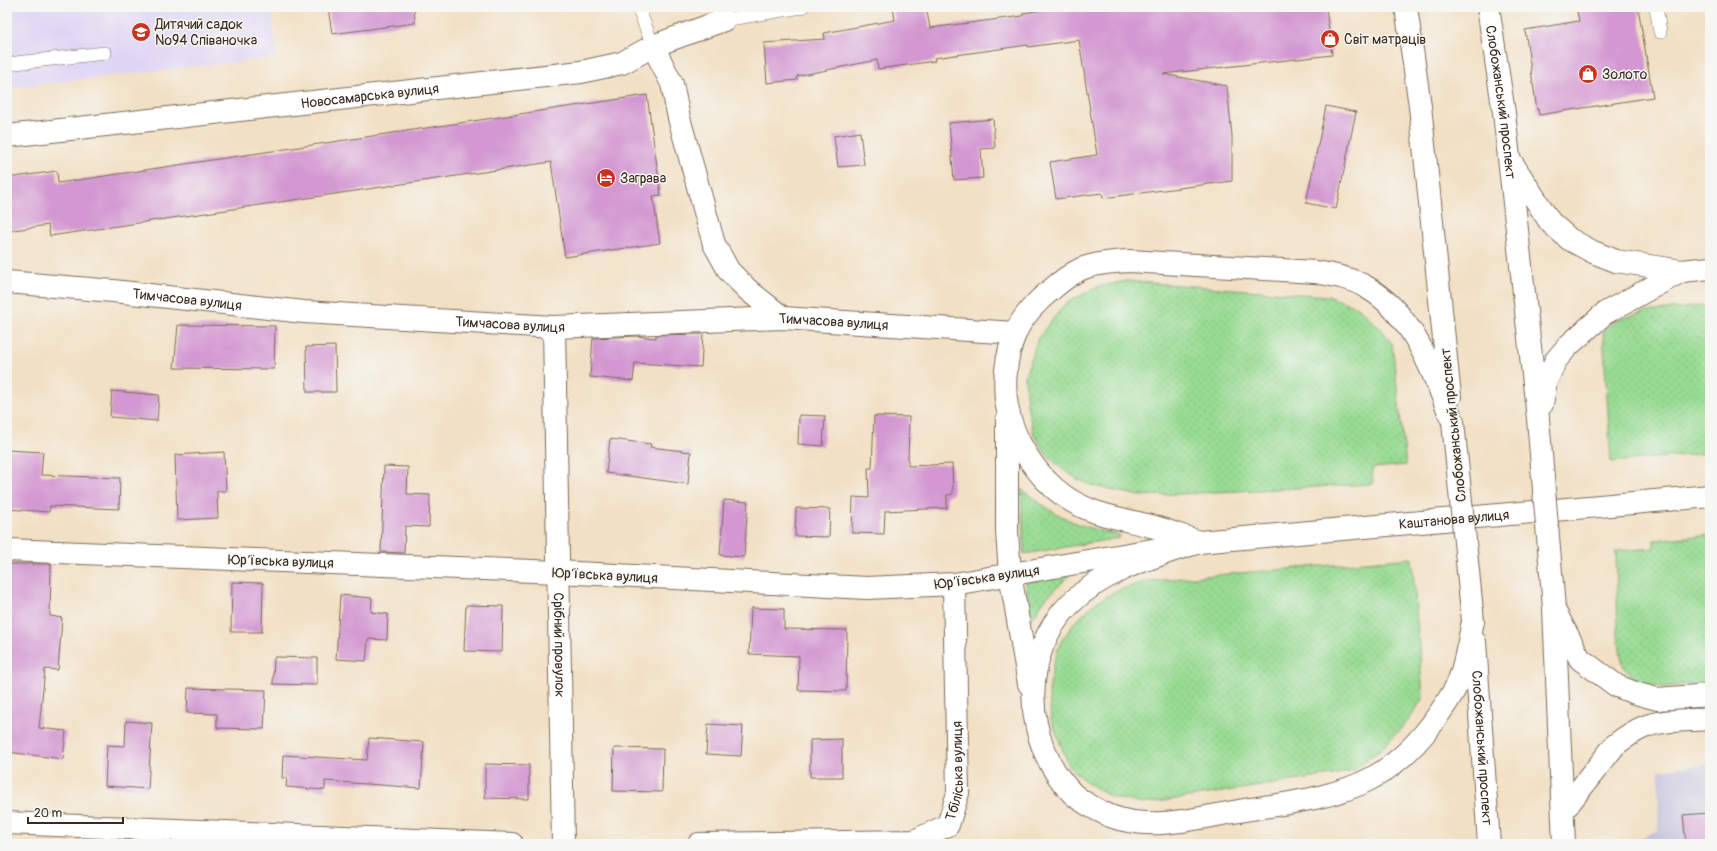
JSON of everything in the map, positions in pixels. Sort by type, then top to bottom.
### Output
[{"type":"street","name":"Слобожанський проспект","points":[[1406,7],[1420,106],[1473,621],[1489,844]]},
{"type":"street","name":"Слобожанський проспект","points":[[1488,7],[1509,159],[1538,419],[1554,608],[1564,844]]},
{"type":"street","name":"Новосамарська вулиця","points":[[7,136],[581,72],[622,63],[653,46],[724,20]]},
{"type":"street","points":[[653,46],[672,84],[689,155],[714,244],[729,271],[748,291],[783,318]]},
{"type":"street","points":[[1509,159],[1550,222],[1569,239],[1593,252],[1616,261],[1682,271],[1710,268]]},
{"type":"street","points":[[1453,422],[1432,370],[1418,342],[1384,299],[1367,287],[1342,277],[1316,272],[1129,261],[1106,262],[1081,269],[1057,284],[1036,302],[1015,333],[1006,375],[1007,531],[1010,574],[1040,740],[1049,759],[1060,777],[1074,795],[1109,815],[1135,823],[1158,824],[1187,820],[1312,798],[1347,789],[1371,779],[1395,763],[1418,742],[1440,712],[1459,682],[1473,621]]},
{"type":"street","points":[[1538,419],[1546,382],[1556,360],[1569,345],[1605,313],[1682,271]]},
{"type":"street","name":"Тимчасова вулиця","points":[[7,282],[113,291],[304,312],[554,327],[783,318],[1015,333]]},
{"type":"street","name":"Срібний провулок","points":[[554,327],[563,844]]},
{"type":"street","points":[[1007,405],[1018,439],[1031,461],[1045,479],[1064,496],[1094,512],[1120,520],[1147,525],[1199,542]]},
{"type":"street","name":"Каштанова вулиця","points":[[1199,542],[1710,496]]},
{"type":"street","points":[[1034,710],[1034,680],[1039,654],[1050,628],[1070,604],[1090,586],[1114,572],[1199,542]]},
{"type":"street","name":"Юрʼївська вулиця","points":[[7,550],[558,572],[867,588],[954,584],[1199,542]]},
{"type":"street","name":"Тбіліська вулиця","points":[[699,844],[914,841],[948,825],[958,793],[954,584]]},
{"type":"street","points":[[1554,608],[1580,659],[1616,686],[1635,694],[1657,699],[1710,695]]},
{"type":"street","points":[[1563,811],[1615,745],[1623,739],[1645,727],[1668,722],[1710,720]]},
{"type":"street","points":[[7,823],[512,844]]},
{"type":"lane","points":[[638,7],[653,46]]},
{"type":"lane","points":[[724,20],[802,7]]},
{"type":"lane","points":[[1656,7],[1660,32]]},
{"type":"lane","points":[[7,64],[105,53]]},
{"type":"shaded area","name":"Дитячий садок №94 Співаночка","points":[[7,7],[271,7],[277,57],[7,88]]},
{"type":"shaded area","points":[[1710,764],[1710,844],[1628,844],[1658,830],[1659,770]]},
{"type":"green space","points":[[1126,281],[1328,296],[1359,308],[1382,330],[1392,344],[1406,465],[1372,468],[1373,484],[1140,496],[1093,486],[1077,479],[1062,469],[1046,454],[1034,435],[1027,405],[1025,376],[1038,338],[1065,304],[1097,287]]},
{"type":"green space","points":[[1710,305],[1710,453],[1611,462],[1603,332],[1616,320],[1645,312]]},
{"type":"green space","points":[[1021,489],[1067,519],[1091,528],[1120,535],[1119,538],[1024,554]]},
{"type":"green space","points":[[1710,535],[1710,682],[1665,687],[1637,682],[1622,664],[1618,634],[1616,551],[1654,548],[1654,540]]},
{"type":"green space","points":[[1412,558],[1423,698],[1409,720],[1381,749],[1354,770],[1332,775],[1143,804],[1111,797],[1087,783],[1069,766],[1051,719],[1049,693],[1053,665],[1060,643],[1074,623],[1096,602],[1121,589],[1148,581]]},
{"type":"green space","points":[[1070,575],[1046,598],[1031,620],[1026,582]]},
{"type":"building","points":[[328,7],[414,7],[415,23],[332,34]]},
{"type":"building","points":[[893,7],[926,7],[930,28],[1023,16],[1023,13],[1062,7],[1326,7],[1332,55],[1163,74],[1227,86],[1232,136],[1232,181],[1103,198],[1102,193],[1056,199],[1050,162],[1097,155],[1079,40],[1028,47],[1028,45],[934,58],[935,61],[878,69],[877,60],[797,76],[797,80],[767,83],[764,43],[825,39],[824,33],[895,20]]},
{"type":"building","points":[[1576,7],[1638,7],[1653,97],[1539,115],[1525,30],[1579,21]]},
{"type":"building","points":[[647,95],[661,195],[653,196],[660,243],[565,257],[551,162],[50,236],[48,225],[7,231],[7,178],[57,171],[58,183]]},
{"type":"building","points":[[1326,106],[1356,112],[1336,209],[1306,203]]},
{"type":"building","points":[[993,119],[995,148],[981,149],[983,178],[954,180],[949,123]]},
{"type":"building","points":[[860,132],[864,165],[838,167],[834,136]]},
{"type":"building","points":[[178,325],[275,326],[274,369],[174,368]]},
{"type":"building","points":[[703,334],[701,367],[635,363],[633,381],[590,377],[593,338],[635,336],[656,338],[656,335]]},
{"type":"building","points":[[335,346],[336,392],[307,392],[306,347]]},
{"type":"building","points":[[112,391],[159,395],[157,421],[110,417]]},
{"type":"building","points":[[799,415],[825,416],[823,446],[798,444]]},
{"type":"building","points":[[874,416],[909,417],[908,466],[952,464],[953,494],[947,495],[947,508],[885,511],[884,534],[852,533],[853,497],[869,498],[868,468],[872,468]]},
{"type":"building","points":[[610,439],[651,444],[650,447],[691,452],[688,484],[606,473]]},
{"type":"building","points":[[7,450],[43,452],[41,475],[120,478],[119,509],[50,506],[49,512],[7,509]]},
{"type":"building","points":[[224,452],[226,491],[217,491],[218,518],[177,520],[175,455]]},
{"type":"building","points":[[384,466],[408,467],[407,494],[430,495],[429,527],[405,526],[404,553],[381,552]]},
{"type":"building","points":[[724,500],[748,502],[744,557],[720,555]]},
{"type":"building","points":[[796,508],[830,509],[829,537],[795,536]]},
{"type":"building","points":[[8,564],[51,564],[50,616],[62,618],[58,670],[45,669],[39,728],[66,731],[63,759],[7,752],[7,718],[12,674],[7,674]]},
{"type":"building","points":[[232,582],[263,583],[262,632],[231,632]]},
{"type":"building","points":[[340,595],[372,598],[371,612],[388,614],[387,640],[368,639],[366,661],[336,659]]},
{"type":"building","points":[[466,605],[503,606],[502,652],[464,651]]},
{"type":"building","points":[[751,608],[784,609],[784,629],[847,630],[846,691],[798,690],[799,656],[749,654]]},
{"type":"building","points":[[274,657],[317,658],[317,685],[273,684]]},
{"type":"building","points":[[188,688],[266,690],[264,729],[217,728],[217,714],[187,713]]},
{"type":"building","points":[[126,721],[152,723],[148,789],[105,786],[107,745],[125,746]]},
{"type":"building","points":[[708,724],[743,726],[741,756],[706,754]]},
{"type":"building","points":[[369,738],[424,742],[421,788],[325,781],[325,790],[286,787],[287,778],[282,778],[283,755],[367,760]]},
{"type":"building","points":[[842,739],[842,777],[810,777],[810,740]]},
{"type":"building","points":[[614,748],[663,749],[662,792],[613,791]]},
{"type":"building","points":[[485,764],[529,765],[529,799],[485,798]]},
{"type":"building","points":[[1710,813],[1710,844],[1686,844],[1683,815]]},
{"type":"place","name":"Дитячий садок №94 Співаночка","points":[[141,32]]},
{"type":"place","name":"Світ матраців","points":[[1330,39]]},
{"type":"place","name":"Золото","points":[[1588,74]]},
{"type":"place","name":"Заграва","points":[[606,178]]}]
